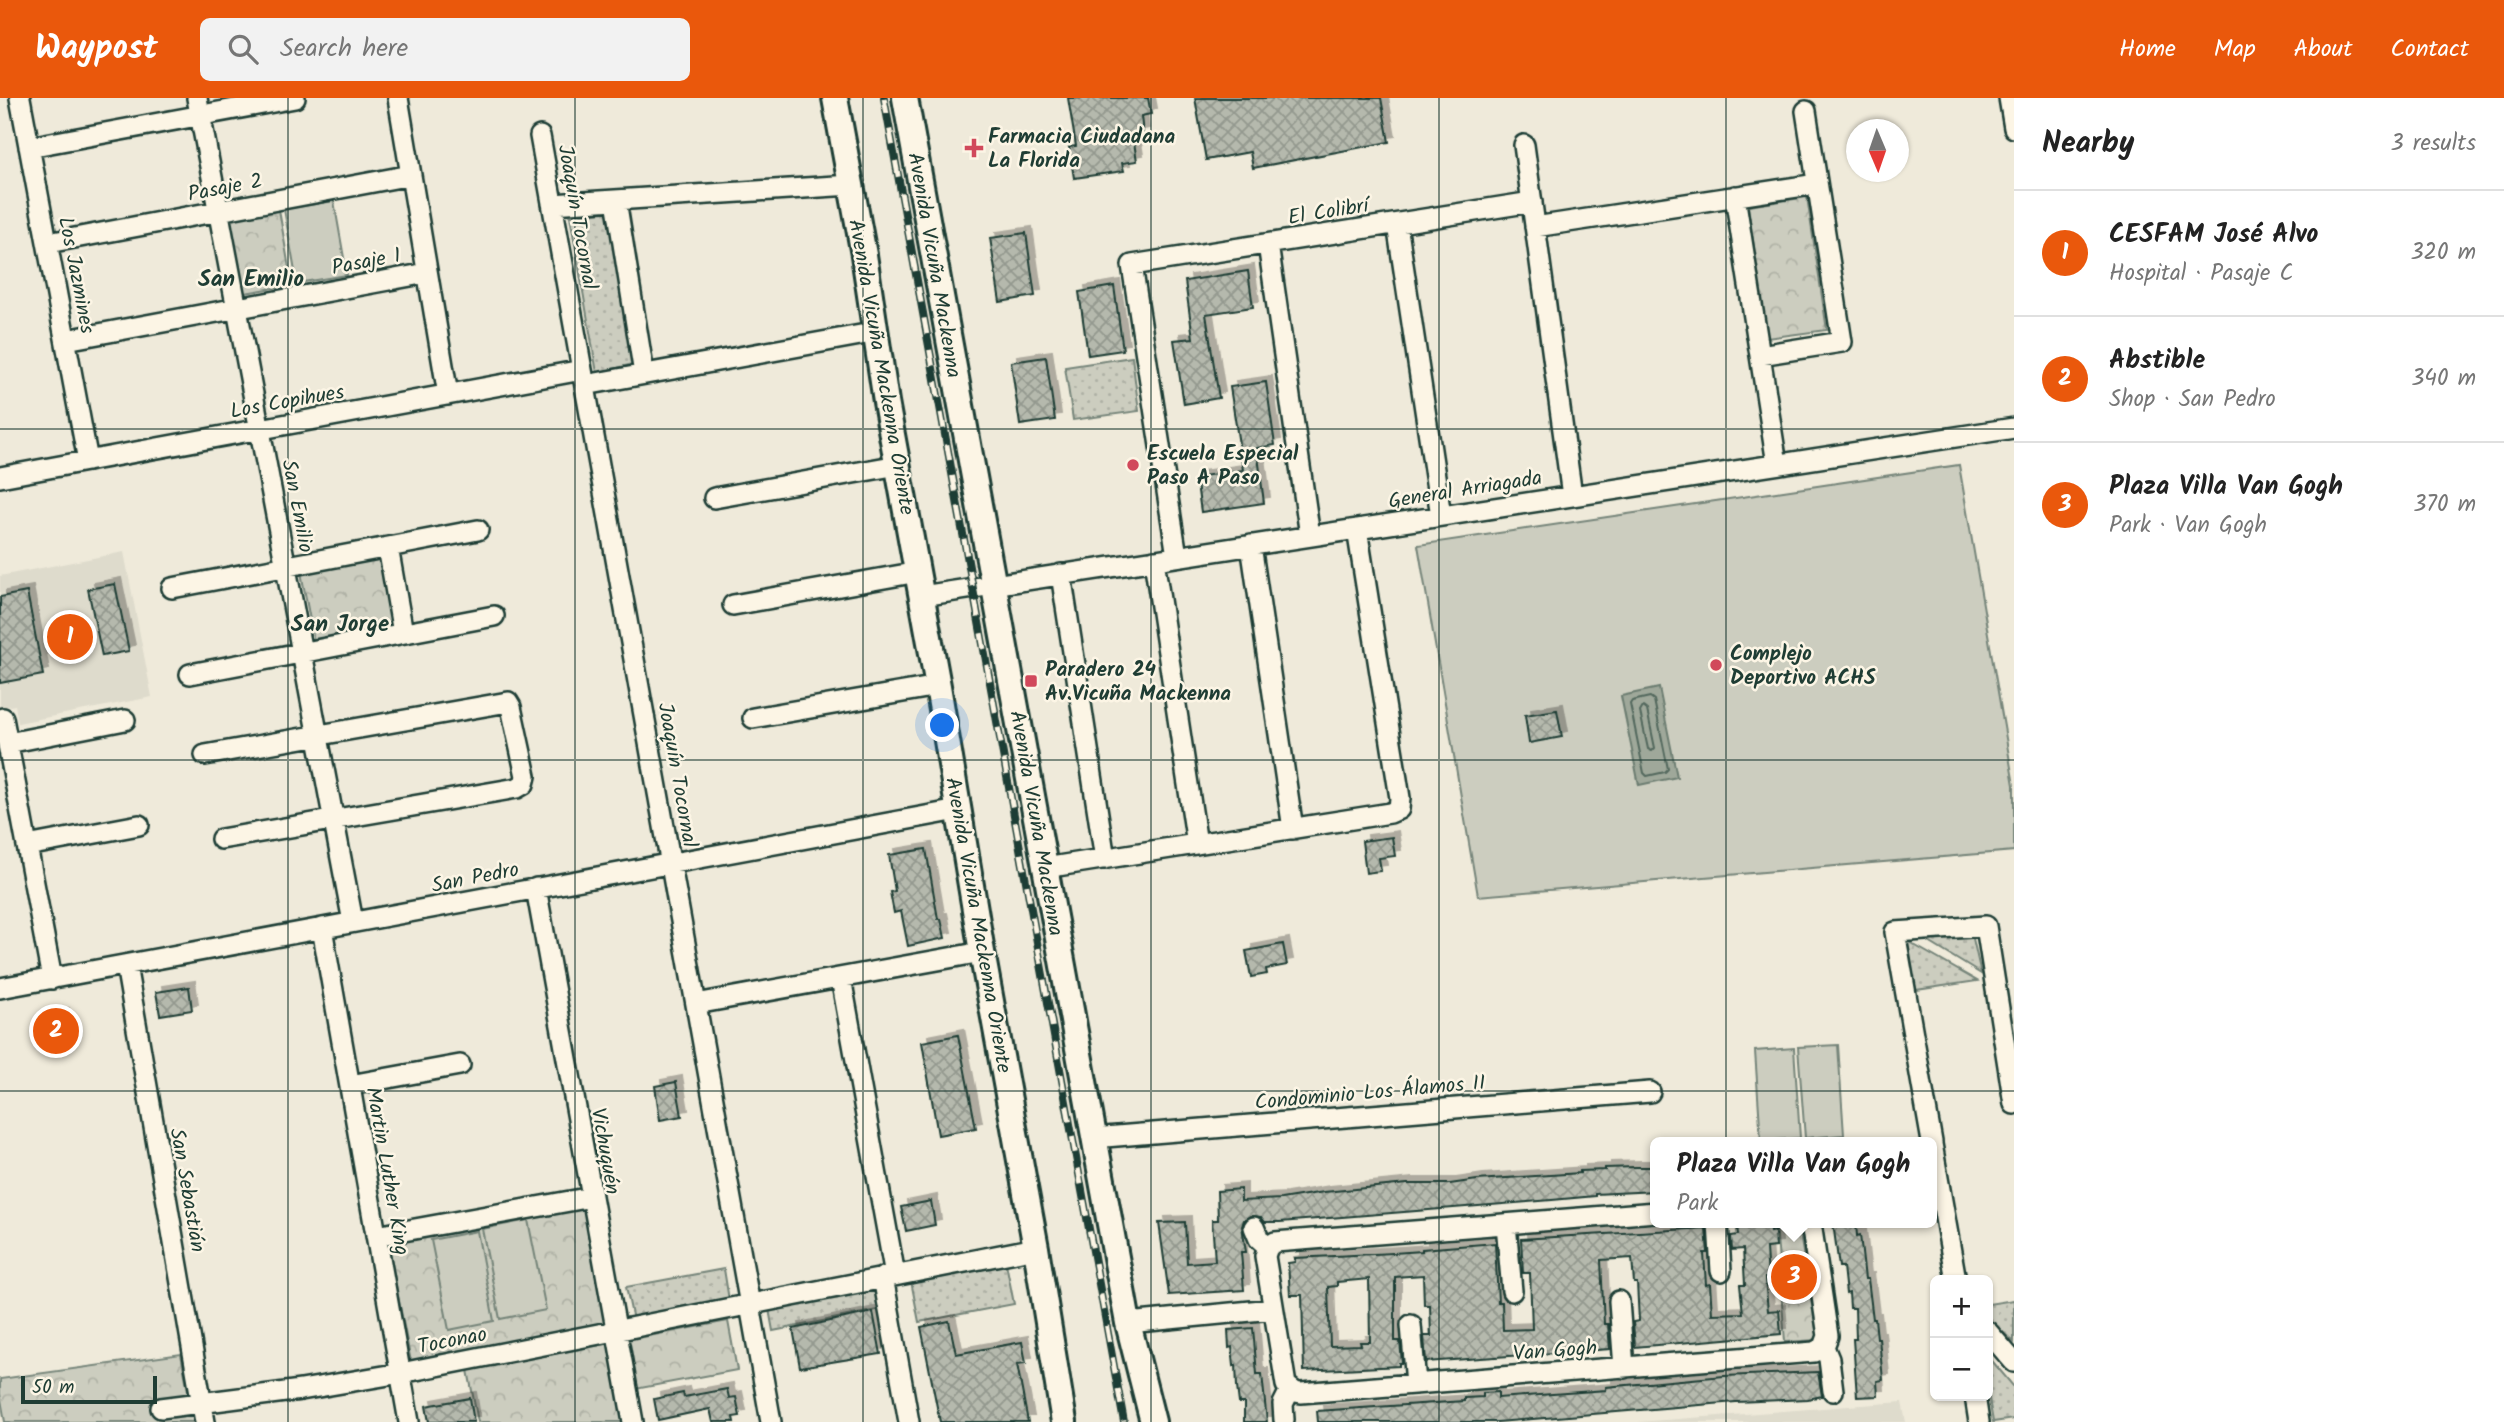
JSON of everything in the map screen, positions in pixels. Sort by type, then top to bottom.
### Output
[{"type":"main road","name":"Avenida Vicuña Mackenna Oriente","points":[[835,98],[1064,1422]]},
{"type":"main road","name":"Avenida Vicuña Mackenna","points":[[905,98],[1093,1138],[1128,1323],[1153,1422]]},
{"type":"street","name":"Los Jazmines","points":[[20,98],[88,461]]},
{"type":"street","points":[[29,147],[199,107],[295,98]]},
{"type":"street","points":[[398,98],[448,395]]},
{"type":"street","points":[[2009,98],[2014,128]]},
{"type":"street","name":"San Emilio","points":[[199,107],[353,922]]},
{"type":"street","points":[[1760,355],[1842,342],[1806,111]]},
{"type":"street","name":"Joaquín Tocornal","points":[[540,136],[771,1422]]},
{"type":"street","points":[[1524,145],[1572,495]]},
{"type":"street","name":"Pasaje 2","points":[[48,243],[411,175]]},
{"type":"street","points":[[1535,227],[1817,184]]},
{"type":"street","points":[[552,204],[851,185]]},
{"type":"street","points":[[1735,196],[1777,464]]},
{"type":"street","name":"Joaquín Tocornal","points":[[616,200],[644,374]]},
{"type":"street","name":"El Colibrí","points":[[1177,556],[1132,265],[1532,202]]},
{"type":"street","points":[[1396,224],[1441,516]]},
{"type":"street","points":[[1269,244],[1310,536]]},
{"type":"street","name":"Pasaje 1","points":[[66,340],[427,273]]},
{"type":"street","name":"Los Copihues","points":[[0,477],[448,395],[583,377],[644,374],[877,332]]},
{"type":"street","name":"General Arriagada","points":[[733,606],[920,584],[994,584],[2014,428]]},
{"type":"street","points":[[715,498],[898,465]]},
{"type":"street","points":[[1045,868],[1390,813],[1399,808],[1401,798],[1357,529]]},
{"type":"street","points":[[172,588],[478,530]]},
{"type":"street","points":[[1251,545],[1293,829]]},
{"type":"street","points":[[388,547],[403,633]]},
{"type":"street","points":[[1154,560],[1197,844]]},
{"type":"street","points":[[1061,574],[1105,859]]},
{"type":"street","points":[[190,674],[494,616]]},
{"type":"street","points":[[753,718],[938,686]]},
{"type":"street","points":[[205,755],[508,702],[526,776],[524,784],[517,788],[221,839]]},
{"type":"street","points":[[1,718],[52,979]]},
{"type":"street","points":[[8,743],[125,720]]},
{"type":"street","name":"San Pedro","points":[[0,988],[958,810]]},
{"type":"street","points":[[27,846],[139,825]]},
{"type":"street","name":"Vichuquén","points":[[536,888],[632,1422]]},
{"type":"street","points":[[1931,1137],[1895,932],[1986,926],[2014,1104]]},
{"type":"street","name":"Martin Luther King","points":[[322,928],[410,1422]]},
{"type":"street","points":[[696,1004],[982,952]]},
{"type":"street","name":"San Sebastián","points":[[126,965],[205,1422]]},
{"type":"street","points":[[841,978],[889,1276],[909,1422]]},
{"type":"street","points":[[350,1085],[460,1065]]},
{"type":"street","name":"Condominio Los Álamos II","points":[[1093,1138],[1650,1092]]},
{"type":"street","points":[[1937,1172],[1955,1275]]},
{"type":"street","points":[[376,1236],[592,1197]]},
{"type":"street","points":[[1284,1420],[1283,1404],[1290,1390],[1284,1380],[1272,1309],[1265,1256],[1268,1247],[1279,1241],[1650,1212]]},
{"type":"street","points":[[1506,1224],[1512,1290]]},
{"type":"street","points":[[1254,1227],[1259,1239],[1268,1247]]},
{"type":"street","points":[[1718,1228],[1721,1271]]},
{"type":"street","points":[[1812,1228],[1828,1336],[1824,1347],[1829,1359],[1833,1391]]},
{"type":"street","name":"Toconao","points":[[161,1408],[301,1390],[401,1373],[1036,1248]]},
{"type":"street","points":[[1619,1301],[1624,1368]]},
{"type":"street","points":[[1128,1323],[1272,1309]]},
{"type":"street","points":[[1411,1325],[1416,1384]]},
{"type":"street","points":[[1993,1338],[2014,1362]]},
{"type":"street","name":"Van Gogh","points":[[1290,1390],[1301,1393],[1624,1368],[1814,1352],[1824,1347]]},
{"type":"street","points":[[1976,1401],[1979,1422]]},
{"type":"shaded area","points":[[124,552],[152,697],[18,723],[15,705],[0,708],[0,576]]},
{"type":"shaded area","points":[[1902,1402],[1906,1422],[1638,1422]]},
{"type":"green space","points":[[1807,197],[1827,330],[1767,338],[1748,206]]},
{"type":"green space","points":[[334,201],[347,275],[297,283],[284,209]]},
{"type":"green space","points":[[279,210],[292,285],[239,294],[225,220]]},
{"type":"green space","points":[[613,211],[637,363],[597,373],[570,216]]},
{"type":"green space","points":[[1132,357],[1139,411],[1073,420],[1065,367]]},
{"type":"green space","name":"Complejo Deportivo ACHS","points":[[1959,465],[2014,785],[2014,851],[1478,896],[1418,545]]},
{"type":"green space","points":[[382,556],[396,631],[315,647],[301,572]]},
{"type":"green space","points":[[1916,934],[1972,934],[1981,974]]},
{"type":"green space","points":[[1907,941],[1977,981],[1916,990]]},
{"type":"green space","points":[[1838,1045],[1844,1135],[1805,1137],[1798,1047]]},
{"type":"green space","points":[[1794,1048],[1800,1137],[1761,1137],[1755,1051]]},
{"type":"green space","points":[[584,1202],[606,1325],[411,1362],[387,1240]]},
{"type":"green space","points":[[528,1220],[546,1310],[500,1319],[482,1229]]},
{"type":"green space","points":[[1776,1228],[1799,1228],[1818,1340],[1785,1342]]},
{"type":"green space","points":[[477,1231],[494,1321],[449,1330],[431,1240]]},
{"type":"green space","points":[[1006,1263],[1014,1304],[919,1322],[911,1281]]},
{"type":"green space","points":[[724,1269],[729,1300],[633,1320],[626,1287]]},
{"type":"green space","points":[[878,1286],[882,1309],[773,1331],[769,1309]]},
{"type":"green space","points":[[2014,1300],[2014,1342],[1993,1323],[1993,1303]]},
{"type":"green space","points":[[728,1321],[737,1370],[619,1392],[624,1422],[478,1422],[468,1370]]},
{"type":"green space","points":[[181,1354],[194,1422],[5,1422],[0,1379]]},
{"type":"green space","points":[[1993,1362],[2014,1387],[2014,1419],[1993,1422],[1989,1401],[1993,1401]]},
{"type":"water","points":[[1659,688],[1677,777],[1639,785],[1621,696]]},
{"type":"building","points":[[1068,98],[1148,98],[1151,114],[1141,116],[1143,134],[1133,136],[1137,161],[1122,163],[1124,171],[1074,178],[1069,147],[1076,146]]},
{"type":"building","points":[[1195,98],[1381,98],[1389,142],[1253,168],[1250,152],[1206,160]]},
{"type":"building","points":[[1026,233],[1035,296],[1000,302],[990,238]]},
{"type":"building","points":[[1248,271],[1253,307],[1206,314],[1219,398],[1184,404],[1174,340],[1193,338],[1185,281]]},
{"type":"building","points":[[1114,286],[1123,350],[1088,355],[1079,292]]},
{"type":"building","points":[[1046,357],[1055,420],[1020,425],[1011,362]]},
{"type":"building","points":[[1266,382],[1275,445],[1257,448],[1264,503],[1201,512],[1196,477],[1243,470],[1230,387]]},
{"type":"building","points":[[115,584],[129,651],[102,656],[88,589]]},
{"type":"building","points":[[27,592],[43,675],[0,683],[0,597]]},
{"type":"building","points":[[1557,710],[1562,737],[1529,743],[1525,715]]},
{"type":"building","points":[[1392,837],[1395,856],[1379,858],[1381,871],[1366,873],[1362,841]]},
{"type":"building","points":[[926,849],[938,919],[941,919],[945,938],[908,946],[901,911],[894,913],[890,892],[895,891],[889,855]]},
{"type":"building","points":[[1283,944],[1287,965],[1266,969],[1267,974],[1251,977],[1246,951]]},
{"type":"building","points":[[189,987],[192,1010],[160,1015],[156,992]]},
{"type":"building","points":[[63,1014],[67,1045],[51,1048],[45,1016]]},
{"type":"building","points":[[958,1035],[976,1128],[938,1135],[922,1042]]},
{"type":"building","points":[[676,1082],[682,1116],[660,1120],[655,1086]]},
{"type":"building","points":[[1650,1167],[1650,1191],[1280,1222],[1265,1222],[1261,1217],[1250,1216],[1244,1220],[1242,1226],[1246,1252],[1241,1252],[1244,1290],[1169,1295],[1159,1223],[1185,1222],[1187,1263],[1215,1261],[1212,1220],[1218,1220],[1217,1191],[1241,1189],[1241,1201],[1281,1199],[1407,1184],[1450,1184],[1580,1173],[1605,1168]]},
{"type":"building","points":[[931,1201],[935,1225],[906,1231],[901,1207]]},
{"type":"building","points":[[1706,1228],[1706,1285],[1710,1284],[1712,1314],[1743,1313],[1740,1285],[1745,1285],[1743,1249],[1732,1250],[1731,1236],[1738,1235],[1737,1228],[1770,1228],[1770,1232],[1775,1231],[1776,1247],[1766,1248],[1768,1278],[1765,1278],[1768,1311],[1779,1310],[1781,1334],[1635,1347],[1633,1322],[1639,1321],[1637,1283],[1634,1283],[1632,1258],[1601,1260],[1604,1324],[1608,1324],[1610,1349],[1426,1362],[1424,1336],[1431,1336],[1430,1305],[1424,1305],[1423,1275],[1395,1277],[1395,1341],[1400,1341],[1402,1363],[1399,1363],[1399,1366],[1304,1371],[1302,1295],[1290,1295],[1288,1263],[1295,1262],[1295,1258],[1422,1251],[1495,1243],[1498,1302],[1502,1302],[1503,1330],[1532,1329],[1530,1273],[1523,1273],[1521,1239]],"holes":[[[1369,1279],[1370,1342],[1360,1342],[1361,1345],[1330,1346],[1328,1287],[1337,1286],[1337,1282]]]},
{"type":"building","points":[[1834,1228],[1856,1228],[1857,1236],[1860,1235],[1865,1279],[1868,1279],[1873,1319],[1879,1338],[1883,1380],[1877,1381],[1878,1396],[1857,1397],[1853,1339],[1856,1339],[1855,1308],[1850,1308],[1843,1267],[1839,1267]]},
{"type":"building","points":[[873,1312],[881,1354],[800,1367],[793,1329]]},
{"type":"building","points":[[949,1321],[956,1354],[1022,1342],[1026,1363],[1017,1364],[1028,1422],[940,1422],[921,1327]]},
{"type":"building","points":[[1253,1328],[1257,1374],[1262,1374],[1267,1422],[1244,1422],[1244,1403],[1239,1403],[1236,1365],[1234,1366],[1232,1347],[1229,1348],[1228,1330]]},
{"type":"building","points":[[1818,1372],[1822,1396],[1808,1399],[1736,1402],[1497,1422],[1318,1422],[1317,1411],[1464,1401],[1464,1398],[1483,1397],[1483,1393],[1498,1392],[1498,1398],[1606,1390],[1606,1387],[1724,1376]]},
{"type":"building","points":[[727,1389],[729,1398],[736,1397],[740,1416],[733,1417],[734,1422],[713,1422],[710,1409],[658,1420],[654,1399]]},
{"type":"building","points":[[470,1398],[474,1422],[429,1422],[426,1406]]},
{"type":"railway","points":[[884,98],[1124,1422]]},
{"type":"place","name":"Farmacia Ciudadana La Florida","points":[[974,148]]},
{"type":"place","name":"Escuela Especial Paso A Paso","points":[[1133,465]]},
{"type":"place","name":"CESFAM José Alvo","points":[[70,637]]},
{"type":"place","name":"Complejo Deportivo ACHS","points":[[1716,665]]},
{"type":"place","name":"Paradero 24 Av.Vicuña Mackenna","points":[[1031,681]]},
{"type":"place","name":"Abstible","points":[[56,1031]]},
{"type":"place","name":"Plaza Villa Van Gogh","points":[[1794,1277]]},
{"type":"district","name":"San Emilio","points":[[251,278]]},
{"type":"district","name":"San Jorge","points":[[340,623]]}]
